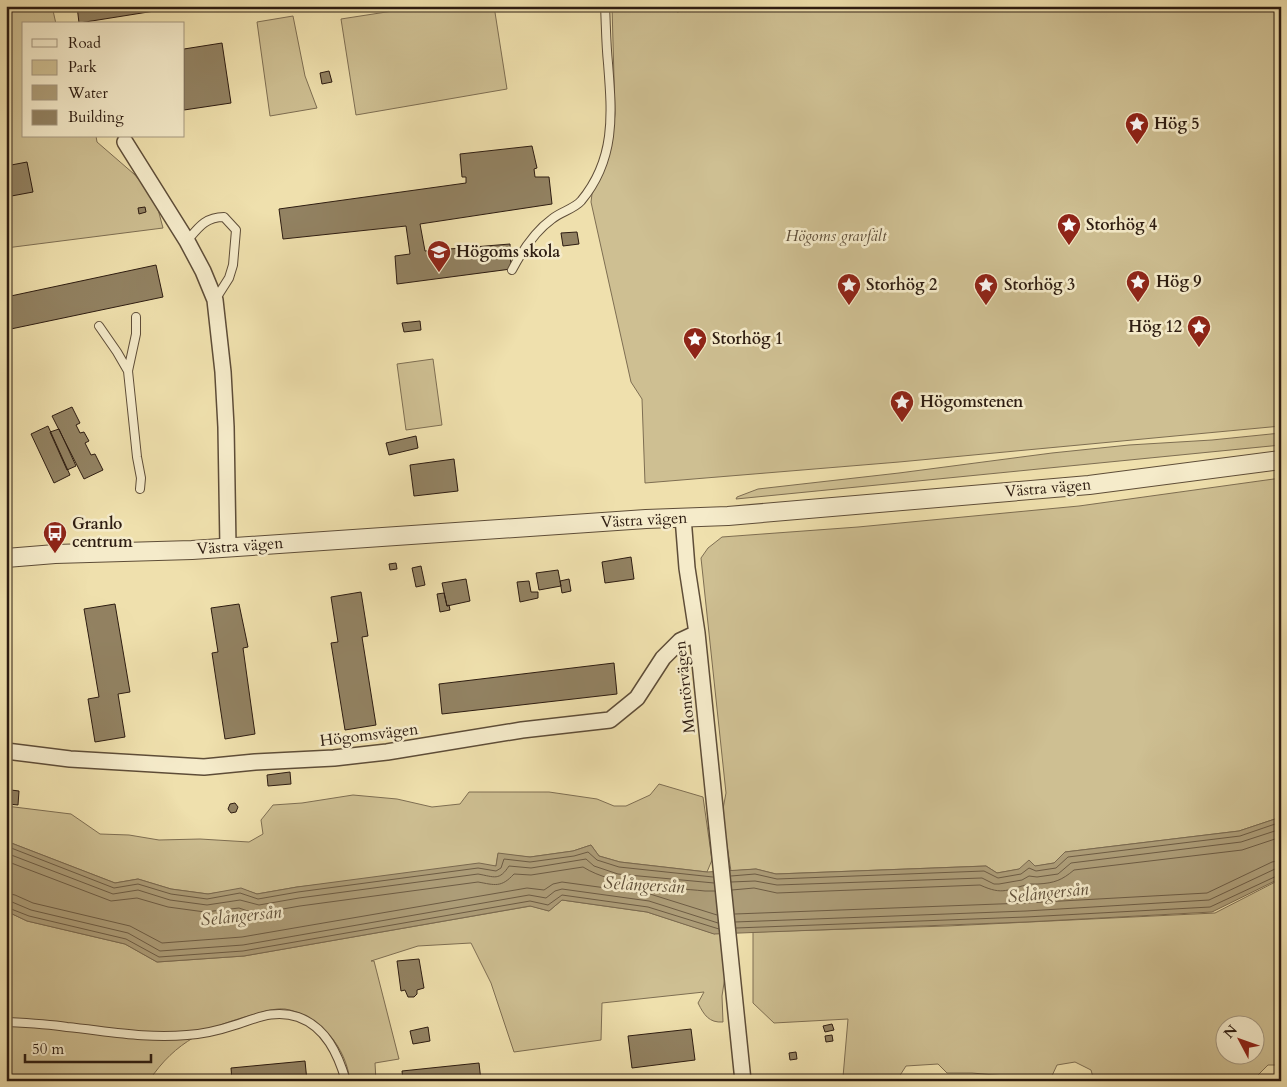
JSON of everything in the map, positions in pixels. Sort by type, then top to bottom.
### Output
[{"type":"street","points":[[125,142],[187,241],[204,271],[215,300],[223,372],[226,427],[228,547]]},
{"type":"street","name":"Västra vägen","points":[[6,558],[55,554],[192,550],[683,517],[728,516],[1090,485],[1281,460]]},
{"type":"street","name":"Montörvägen","points":[[683,517],[687,568],[697,633],[743,1081]]},
{"type":"street","name":"Högomsvägen","points":[[6,751],[70,759],[204,767],[334,758],[387,752],[522,730],[610,720],[637,698],[663,658],[680,641],[697,633]]},
{"type":"lane","points":[[512,270],[531,239],[538,232],[552,219],[580,203],[594,180],[605,156],[610,130],[611,100],[605,6]]},
{"type":"lane","points":[[187,241],[203,223],[214,217],[224,217],[236,230],[231,272],[215,300]]},
{"type":"lane","points":[[136,317],[136,334],[128,371],[141,478],[140,489]]},
{"type":"lane","points":[[99,326],[128,371]]},
{"type":"lane","points":[[6,1022],[68,1027],[128,1035],[187,1035],[217,1030],[269,1014],[285,1014],[299,1018],[313,1026],[326,1037],[335,1050],[346,1081]]},
{"type":"green space","points":[[6,6],[52,6],[56,22],[22,22],[22,138],[96,138],[97,142],[134,174],[155,198],[163,228],[6,248]]},
{"type":"green space","points":[[425,6],[494,6],[507,89],[356,115],[341,19]]},
{"type":"green space","name":"Högoms gravfält","points":[[612,6],[676,6],[677,12],[708,6],[1281,6],[1281,426],[899,462],[645,483],[642,399],[631,382],[591,202],[592,194],[610,150],[613,133],[615,114]]},
{"type":"green space","points":[[293,16],[305,76],[317,108],[270,116],[257,22]]},
{"type":"green space","points":[[433,359],[442,425],[406,430],[397,364]]},
{"type":"green space","points":[[1281,433],[1281,445],[736,499],[758,489],[1052,453]]},
{"type":"green space","points":[[1281,478],[1281,817],[1239,831],[1065,852],[1054,863],[997,873],[986,866],[776,874],[756,869],[731,871],[722,814],[726,793],[701,558],[708,548],[722,537],[858,527],[1079,506]]},
{"type":"green space","points":[[659,784],[703,797],[712,860],[707,872],[620,862],[599,856],[591,845],[573,851],[530,857],[498,854],[496,866],[297,887],[257,894],[242,889],[208,894],[171,889],[138,879],[115,883],[6,841],[6,806],[71,814],[100,834],[129,835],[159,840],[200,839],[249,842],[263,834],[261,820],[273,805],[302,803],[353,795],[397,799],[432,807],[460,804],[469,792],[549,792],[597,799],[614,806],[626,806],[650,795]]},
{"type":"green space","points":[[1281,879],[1281,1065],[1268,1065],[1256,1077],[1256,1081],[1094,1081],[1091,1070],[1075,1062],[1057,1065],[1050,1080],[972,1073],[947,1073],[938,1064],[906,1066],[897,1080],[843,1077],[848,1019],[774,1023],[753,1003],[753,932],[947,926],[1215,913]]},
{"type":"green space","points":[[562,900],[647,912],[715,934],[721,934],[726,970],[722,996],[723,1022],[711,1020],[702,1011],[698,1003],[704,992],[602,1003],[601,1040],[514,1052],[491,983],[471,943],[418,946],[371,961],[374,961],[399,1059],[375,1063],[376,1081],[350,1081],[343,1056],[329,1034],[320,1025],[298,1012],[281,1009],[221,1025],[194,1038],[170,1056],[149,1081],[6,1081],[6,911],[27,921],[125,944],[157,962],[244,956],[531,906],[549,911]]},
{"type":"water","name":"Selångersån","points":[[1281,817],[1281,878],[1212,912],[1026,922],[714,934],[647,912],[562,900],[549,911],[530,906],[244,956],[157,962],[125,944],[27,921],[6,911],[6,841],[115,883],[138,879],[171,889],[208,894],[241,888],[257,894],[479,863],[496,866],[498,853],[530,857],[573,851],[591,845],[599,856],[620,862],[707,872],[756,869],[776,874],[986,866],[997,873],[1019,869],[1029,860],[1035,866],[1054,863],[1065,852],[1239,831]]},
{"type":"building","points":[[77,6],[186,6],[85,22],[79,22]]},
{"type":"building","points":[[222,43],[231,103],[185,110],[185,49]]},
{"type":"building","points":[[329,71],[332,82],[322,84],[320,73]]},
{"type":"building","points":[[532,146],[537,168],[534,169],[535,177],[549,177],[552,204],[420,224],[425,251],[510,244],[511,269],[397,284],[395,256],[410,254],[406,226],[283,239],[279,209],[466,183],[466,177],[462,177],[460,154]]},
{"type":"building","points":[[27,162],[33,192],[6,197],[6,166]]},
{"type":"building","points":[[145,207],[146,212],[139,214],[138,208]]},
{"type":"building","points":[[577,232],[579,244],[563,246],[561,233]]},
{"type":"building","points":[[156,265],[163,297],[6,330],[6,297]]},
{"type":"building","points":[[420,321],[421,330],[404,332],[402,323]]},
{"type":"building","points":[[72,407],[80,423],[76,425],[80,433],[84,432],[89,441],[85,443],[91,455],[95,454],[103,470],[84,479],[52,416]]},
{"type":"building","points":[[48,426],[70,475],[54,483],[31,434]]},
{"type":"building","points":[[59,429],[76,466],[67,470],[50,432]]},
{"type":"building","points":[[416,436],[418,448],[389,455],[386,443]]},
{"type":"building","points":[[454,459],[458,491],[414,496],[410,465]]},
{"type":"building","points":[[631,557],[634,579],[605,583],[602,562]]},
{"type":"building","points":[[396,563],[397,569],[390,570],[389,564]]},
{"type":"building","points":[[421,566],[425,585],[416,587],[412,568]]},
{"type":"building","points":[[558,570],[561,586],[539,590],[536,573]]},
{"type":"building","points":[[466,579],[470,601],[447,606],[442,583]]},
{"type":"building","points":[[569,579],[571,591],[562,593],[560,581]]},
{"type":"building","points":[[529,581],[531,592],[538,592],[538,598],[520,602],[517,582]]},
{"type":"building","points":[[361,592],[368,636],[362,637],[376,725],[345,730],[331,643],[338,642],[331,597]]},
{"type":"building","points":[[444,593],[450,610],[440,612],[437,594]]},
{"type":"building","points":[[115,604],[130,692],[118,694],[125,737],[95,742],[88,699],[99,697],[84,609]]},
{"type":"building","points":[[239,604],[248,647],[243,648],[255,734],[225,739],[212,653],[218,652],[211,608]]},
{"type":"building","points":[[614,663],[617,694],[442,714],[439,684]]},
{"type":"building","points":[[290,772],[291,784],[268,786],[267,775]]},
{"type":"building","points":[[11,790],[19,791],[18,805],[9,804]]},
{"type":"building","points":[[235,803],[238,807],[236,812],[231,813],[228,809],[230,804]]},
{"type":"building","points":[[419,959],[424,988],[417,990],[417,994],[414,997],[408,997],[405,990],[401,991],[397,961]]},
{"type":"building","points":[[832,1024],[834,1030],[825,1032],[823,1026]]},
{"type":"building","points":[[428,1027],[430,1041],[413,1044],[410,1031]]},
{"type":"building","points":[[691,1029],[695,1060],[632,1068],[628,1036]]},
{"type":"building","points":[[832,1035],[833,1041],[826,1042],[825,1036]]},
{"type":"building","points":[[796,1052],[797,1059],[790,1060],[789,1053]]},
{"type":"building","points":[[305,1061],[307,1081],[232,1081],[231,1068]]},
{"type":"building","points":[[479,1063],[481,1081],[403,1081],[402,1071]]},
{"type":"place","name":"Hög 5","points":[[1137,145]]},
{"type":"place","name":"Storhög 4","points":[[1069,246]]},
{"type":"place","name":"Högoms skola","points":[[439,273]]},
{"type":"place","name":"Hög 9","points":[[1138,303]]},
{"type":"place","name":"Storhög 2","points":[[849,306]]},
{"type":"place","name":"Storhög 3","points":[[986,306]]},
{"type":"place","name":"Hög 12","points":[[1199,348]]},
{"type":"place","name":"Storhög 1","points":[[695,360]]},
{"type":"place","name":"Högomstenen","points":[[902,423]]},
{"type":"place","name":"Granlo centrum","points":[[55,554]]}]
